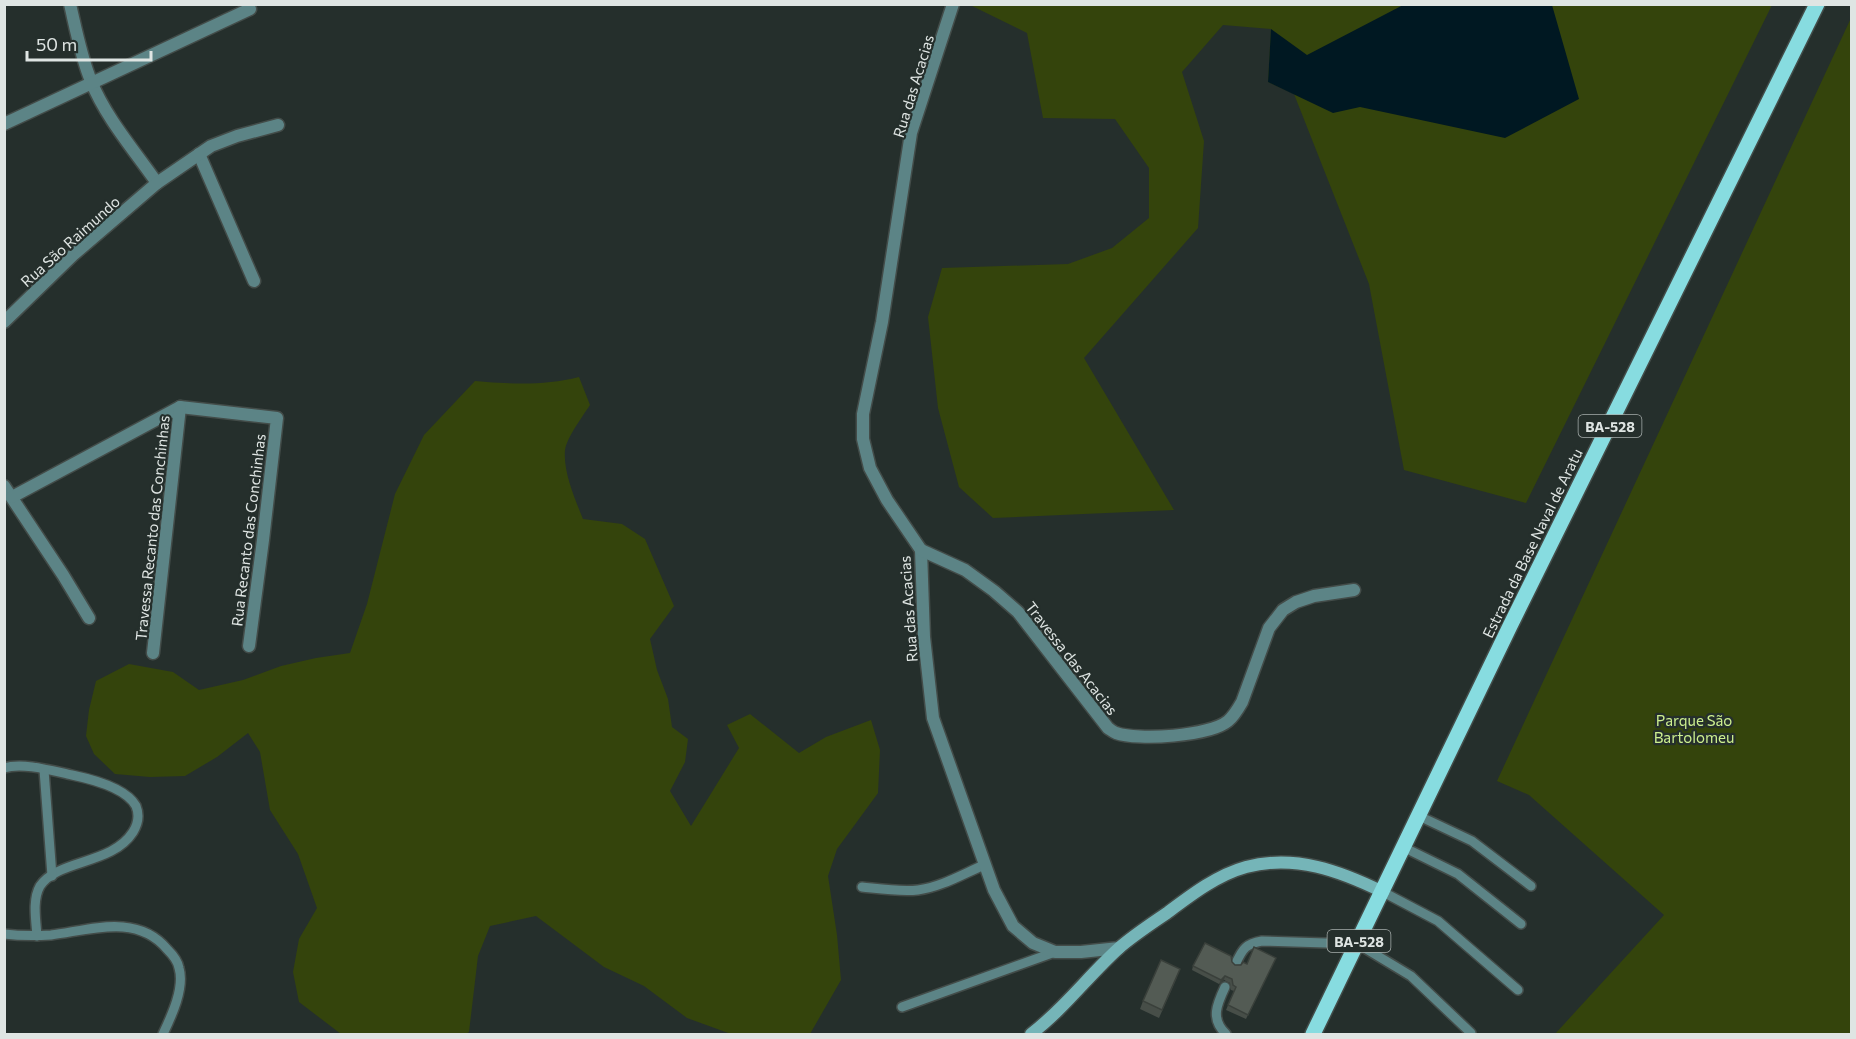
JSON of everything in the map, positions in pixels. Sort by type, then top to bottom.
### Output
[{"type":"main road","name":"Estrada da Base Naval de Aratu","points":[[1312,1035],[1510,626],[1817,4]]},
{"type":"street","points":[[70,4],[84,62],[92,83],[106,110],[157,183]]},
{"type":"street","name":"Rua das Acacias","points":[[953,5],[911,133],[882,322],[863,414],[863,439],[870,468],[887,500],[921,550],[924,637],[933,718],[994,890],[1013,926],[1033,943],[1055,952],[1119,948]]},
{"type":"street","points":[[4,124],[250,9]]},
{"type":"street","name":"Rua São Raimundo","points":[[4,322],[73,255],[157,183],[211,146],[278,125]]},
{"type":"street","points":[[199,154],[254,280]]},
{"type":"street","points":[[12,497],[180,407]]},
{"type":"street","name":"Rua Recanto das Conchinhas","points":[[180,407],[277,418],[249,646]]},
{"type":"street","name":"Travessa Recanto das Conchinhas","points":[[153,652],[180,407]]},
{"type":"street","points":[[4,486],[89,618]]},
{"type":"street","name":"Travessa das Acacias","points":[[921,550],[965,570],[1018,612],[1108,728],[1116,733],[1130,736],[1185,735],[1215,728],[1227,722],[1237,712],[1242,702],[1269,628],[1283,610],[1314,596],[1354,590]]},
{"type":"street","points":[[1030,1035],[1057,1013],[1119,948],[1190,895],[1245,867],[1287,863],[1312,865],[1354,878],[1383,892]]},
{"type":"lane","points":[[4,768],[44,770],[90,779],[119,791],[133,800],[138,812],[137,825],[127,841],[112,852],[52,876],[40,886],[35,902],[37,936]]},
{"type":"lane","points":[[44,770],[52,876]]},
{"type":"lane","points":[[1419,816],[1472,841],[1531,886]]},
{"type":"lane","points":[[1403,847],[1458,874],[1521,924]]},
{"type":"lane","points":[[862,888],[919,890],[984,865]]},
{"type":"lane","points":[[1383,892],[1438,921],[1518,990]]},
{"type":"lane","points":[[4,934],[37,936],[123,926],[148,933],[173,955],[180,969],[179,990],[163,1035]]},
{"type":"lane","points":[[1236,963],[1242,950],[1251,943],[1262,941],[1358,944],[1412,976],[1472,1033]]},
{"type":"lane","points":[[902,1007],[1055,952]]},
{"type":"lane","points":[[1225,987],[1215,1008],[1216,1021],[1226,1035]]},
{"type":"green space","points":[[970,5],[1772,5],[1526,503],[1404,470],[1369,284],[1294,94],[1268,82],[1271,29],[1223,25],[1182,72],[1204,141],[1198,228],[1084,358],[1174,510],[993,518],[959,487],[938,408],[928,317],[942,268],[1068,264],[1112,248],[1149,218],[1149,168],[1115,119],[1043,118],[1027,33]]},
{"type":"green space","name":"Parque São Bartolomeu","points":[[1851,18],[1851,1034],[1555,1034],[1664,915],[1529,795],[1497,781]]},
{"type":"green space","points":[[579,377],[590,405],[569,439],[565,458],[570,485],[583,519],[622,524],[645,539],[674,606],[650,639],[657,670],[668,699],[672,727],[688,739],[685,762],[670,791],[691,826],[739,748],[727,725],[750,714],[799,753],[826,737],[871,720],[880,750],[878,793],[837,849],[828,876],[841,980],[810,1034],[731,1034],[687,1018],[644,986],[604,967],[536,916],[490,926],[478,956],[469,1032],[466,1034],[341,1034],[299,1002],[293,972],[299,939],[317,908],[298,854],[270,810],[260,752],[248,733],[217,757],[185,776],[150,777],[115,774],[94,754],[86,736],[96,681],[129,664],[173,672],[199,690],[243,680],[281,666],[350,653],[367,604],[395,494],[424,435],[475,381],[540,383]]},
{"type":"water","points":[[1405,4],[1552,5],[1579,99],[1505,138],[1360,107],[1333,113],[1268,82],[1271,29],[1307,55]]},
{"type":"building","points":[[1205,943],[1231,956],[1235,965],[1241,965],[1243,962],[1247,964],[1254,947],[1276,958],[1248,1015],[1228,1005],[1236,987],[1232,979],[1225,976],[1221,980],[1193,966]]},
{"type":"building","points":[[1161,960],[1180,969],[1162,1010],[1143,1001]]}]
